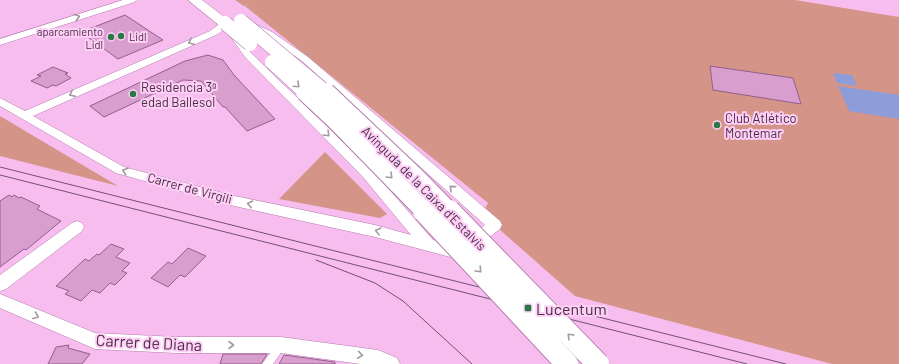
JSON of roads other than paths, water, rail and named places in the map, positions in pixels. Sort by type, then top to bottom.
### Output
[{"type":"main road","name":"Avinguda de la Caixa d'Estalvis","points":[[194,0],[233,22],[319,86],[415,176],[598,364]]},
{"type":"main road","name":"Avinguda de la Caixa d'Estalvis","points":[[214,0],[233,22],[278,67],[336,121],[398,184],[567,364]]},
{"type":"street","points":[[0,42],[132,0]]},
{"type":"street","points":[[24,115],[213,33],[233,22]]},
{"type":"street","name":"Avinguda de la Caixa d'Estalvis","points":[[233,22],[269,34],[305,59],[495,224]]},
{"type":"street","name":"Avinguda de la Caixa d'Estalvis","points":[[233,22],[248,55],[368,174],[429,246]]},
{"type":"street","name":"Carrer de Virgili","points":[[0,101],[120,170],[230,200],[395,236],[458,253],[495,224]]},
{"type":"street","points":[[395,236],[410,222]]},
{"type":"street","points":[[0,284],[77,227]]},
{"type":"street","name":"Carrer de Diana","points":[[0,301],[94,341],[176,345],[281,345],[378,358],[391,364]]},
{"type":"lane","points":[[267,364],[281,345]]},
{"type":"water","points":[[833,73],[852,75],[857,86],[837,83]]},
{"type":"water","points":[[838,86],[899,95],[899,119],[849,111]]},
{"type":"tram line","points":[[0,167],[786,364]]},
{"type":"tram line","points":[[0,175],[747,364]]},
{"type":"tram line","points":[[316,260],[375,283],[403,301],[472,364]]},
{"type":"place","name":"Lidl","points":[[121,36]]},
{"type":"place","name":"aparcamiento Lidl","points":[[111,37]]},
{"type":"place","name":"Residencia 3ª edad Ballesol","points":[[133,94]]},
{"type":"place","name":"Club Atlético Montemar","points":[[717,125]]},
{"type":"place","name":"Lucentum","points":[[528,308]]}]
